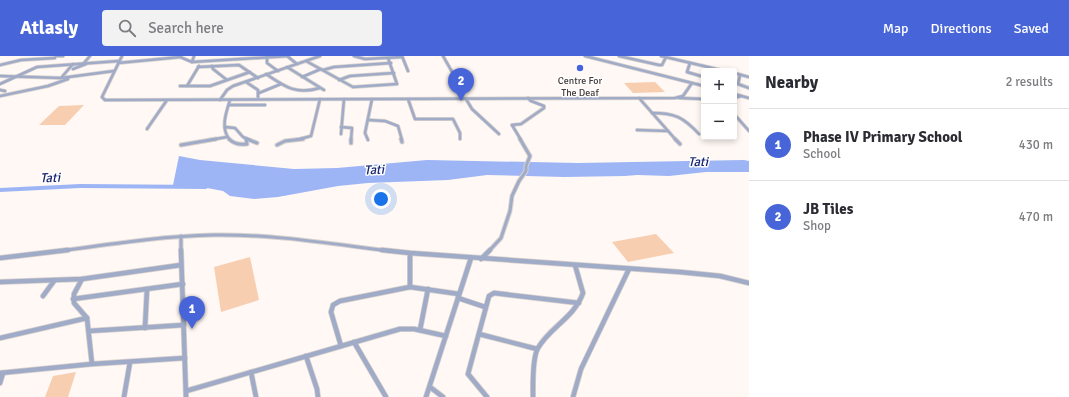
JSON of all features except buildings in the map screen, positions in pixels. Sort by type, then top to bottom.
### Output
[{"type":"street","points":[[0,65],[63,56]]},
{"type":"street","points":[[72,69],[81,67],[90,56]]},
{"type":"street","points":[[122,56],[103,95],[103,99],[115,101],[701,98]]},
{"type":"street","points":[[157,60],[159,56]]},
{"type":"street","points":[[0,84],[34,68],[48,65],[157,60],[181,56],[192,62],[288,56],[298,64]]},
{"type":"street","points":[[192,62],[194,56]]},
{"type":"street","points":[[206,61],[207,56]]},
{"type":"street","points":[[220,100],[227,90],[266,74],[320,56]]},
{"type":"street","points":[[353,65],[352,60],[355,56],[360,58],[402,56],[408,71]]},
{"type":"street","points":[[443,56],[464,99],[470,107],[493,126],[499,134]]},
{"type":"street","points":[[585,56],[701,85]]},
{"type":"street","points":[[619,56],[659,66],[662,65],[666,57]]},
{"type":"street","points":[[661,56],[706,68]]},
{"type":"street","points":[[48,65],[56,57]]},
{"type":"street","points":[[267,57],[267,63],[278,71]]},
{"type":"street","points":[[306,61],[353,87],[394,85],[397,82],[388,57]]},
{"type":"street","points":[[187,86],[201,61]]},
{"type":"street","points":[[302,77],[334,66],[391,63]]},
{"type":"street","points":[[690,63],[686,72],[701,76]]},
{"type":"street","points":[[59,82],[73,64]]},
{"type":"street","points":[[198,67],[239,65],[258,78]]},
{"type":"street","points":[[212,66],[213,69],[227,80]]},
{"type":"street","points":[[287,67],[324,90]]},
{"type":"street","points":[[0,76],[61,78],[114,71]]},
{"type":"street","points":[[180,86],[210,86],[250,72]]},
{"type":"street","points":[[339,80],[350,76],[394,73]]},
{"type":"street","points":[[266,74],[292,91],[320,88]]},
{"type":"street","points":[[737,74],[749,77]]},
{"type":"street","points":[[740,74],[738,84],[749,88]]},
{"type":"street","points":[[0,96],[44,87],[70,77]]},
{"type":"street","points":[[246,82],[258,90],[259,93]]},
{"type":"street","points":[[678,98],[685,94],[692,83]]},
{"type":"street","points":[[259,93],[281,84]]},
{"type":"street","points":[[0,90],[5,91]]},
{"type":"street","points":[[258,97],[259,93]]},
{"type":"street","points":[[737,95],[749,98]]},
{"type":"street","points":[[737,97],[742,96]]},
{"type":"street","points":[[481,259],[500,238],[510,211],[512,196],[519,181],[526,171],[530,156],[512,125],[517,126],[526,122],[545,107],[539,103],[531,101],[528,98]]},
{"type":"street","points":[[639,98],[680,144]]},
{"type":"street","points":[[277,145],[284,141],[311,136],[320,99]]},
{"type":"street","points":[[341,134],[344,99]]},
{"type":"street","points":[[368,140],[365,133],[372,99]]},
{"type":"street","points":[[408,99],[411,103],[413,117],[415,119],[449,117],[454,120],[460,133],[460,139]]},
{"type":"street","points":[[147,129],[167,100]]},
{"type":"street","points":[[230,100],[224,127],[227,137],[233,143],[240,145],[247,144],[246,139]]},
{"type":"street","points":[[228,105],[265,105]]},
{"type":"street","points":[[652,113],[671,113],[680,116],[700,134]]},
{"type":"street","points":[[737,117],[749,131]]},
{"type":"street","points":[[368,120],[385,122],[398,126],[402,142]]},
{"type":"street","points":[[341,126],[350,126],[352,128],[351,143]]},
{"type":"street","points":[[224,127],[234,128],[246,139],[257,143]]},
{"type":"street","points":[[637,130],[668,131]]},
{"type":"street","points":[[181,145],[227,137]]},
{"type":"street","points":[[181,236],[186,358],[186,397]]},
{"type":"street","points":[[0,258],[111,243],[181,236],[278,237],[410,254],[720,276],[749,284]]},
{"type":"street","points":[[410,254],[410,287]]},
{"type":"street","points":[[426,397],[471,258]]},
{"type":"street","points":[[0,282],[82,279],[181,265]]},
{"type":"street","points":[[532,397],[537,349],[579,303],[583,293],[575,265]]},
{"type":"street","points":[[573,397],[581,369],[629,269]]},
{"type":"street","points":[[82,279],[74,299],[75,306],[87,318],[92,364]]},
{"type":"street","points":[[43,296],[54,281]]},
{"type":"street","points":[[74,299],[183,284]]},
{"type":"street","points":[[341,346],[331,312],[333,305],[340,301],[410,287],[428,289],[459,296],[485,307]]},
{"type":"street","points":[[145,328],[147,289]]},
{"type":"street","points":[[420,330],[428,289]]},
{"type":"street","points":[[487,397],[468,374],[488,297],[494,293],[579,303]]},
{"type":"street","points":[[0,338],[87,318]]},
{"type":"street","points":[[89,331],[184,325]]},
{"type":"street","points":[[186,391],[400,329],[420,330],[446,336]]},
{"type":"street","points":[[479,334],[537,349]]},
{"type":"street","points":[[354,342],[386,397]]},
{"type":"street","points":[[306,356],[317,389],[318,397]]},
{"type":"street","points":[[0,383],[2,373],[92,364],[186,358]]},
{"type":"street","points":[[124,397],[130,362]]},
{"type":"street","points":[[251,372],[256,397]]},
{"type":"street","points":[[430,387],[443,397]]},
{"type":"shaded area","points":[[655,82],[665,92],[633,93],[624,83]]},
{"type":"shaded area","points":[[84,105],[65,125],[39,125],[59,106]]},
{"type":"shaded area","points":[[656,234],[674,253],[628,262],[612,242]]},
{"type":"shaded area","points":[[250,257],[259,300],[221,312],[214,267]]},
{"type":"shaded area","points":[[76,372],[68,397],[45,397],[53,376]]},
{"type":"water","points":[[179,156],[200,160],[294,169],[337,168],[427,160],[578,163],[744,160],[749,161],[749,172],[706,172],[669,176],[637,175],[564,177],[487,175],[448,180],[368,183],[338,186],[278,197],[254,199],[230,196],[223,191],[191,185],[173,185]]},
{"type":"waterway","name":"Tati","points":[[0,190],[80,186],[206,187]]},
{"type":"place","name":"Centre For The Deaf","points":[[580,68]]},
{"type":"place","name":"JB Tiles","points":[[461,101]]},
{"type":"place","name":"Phase IV Primary School","points":[[192,329]]}]
